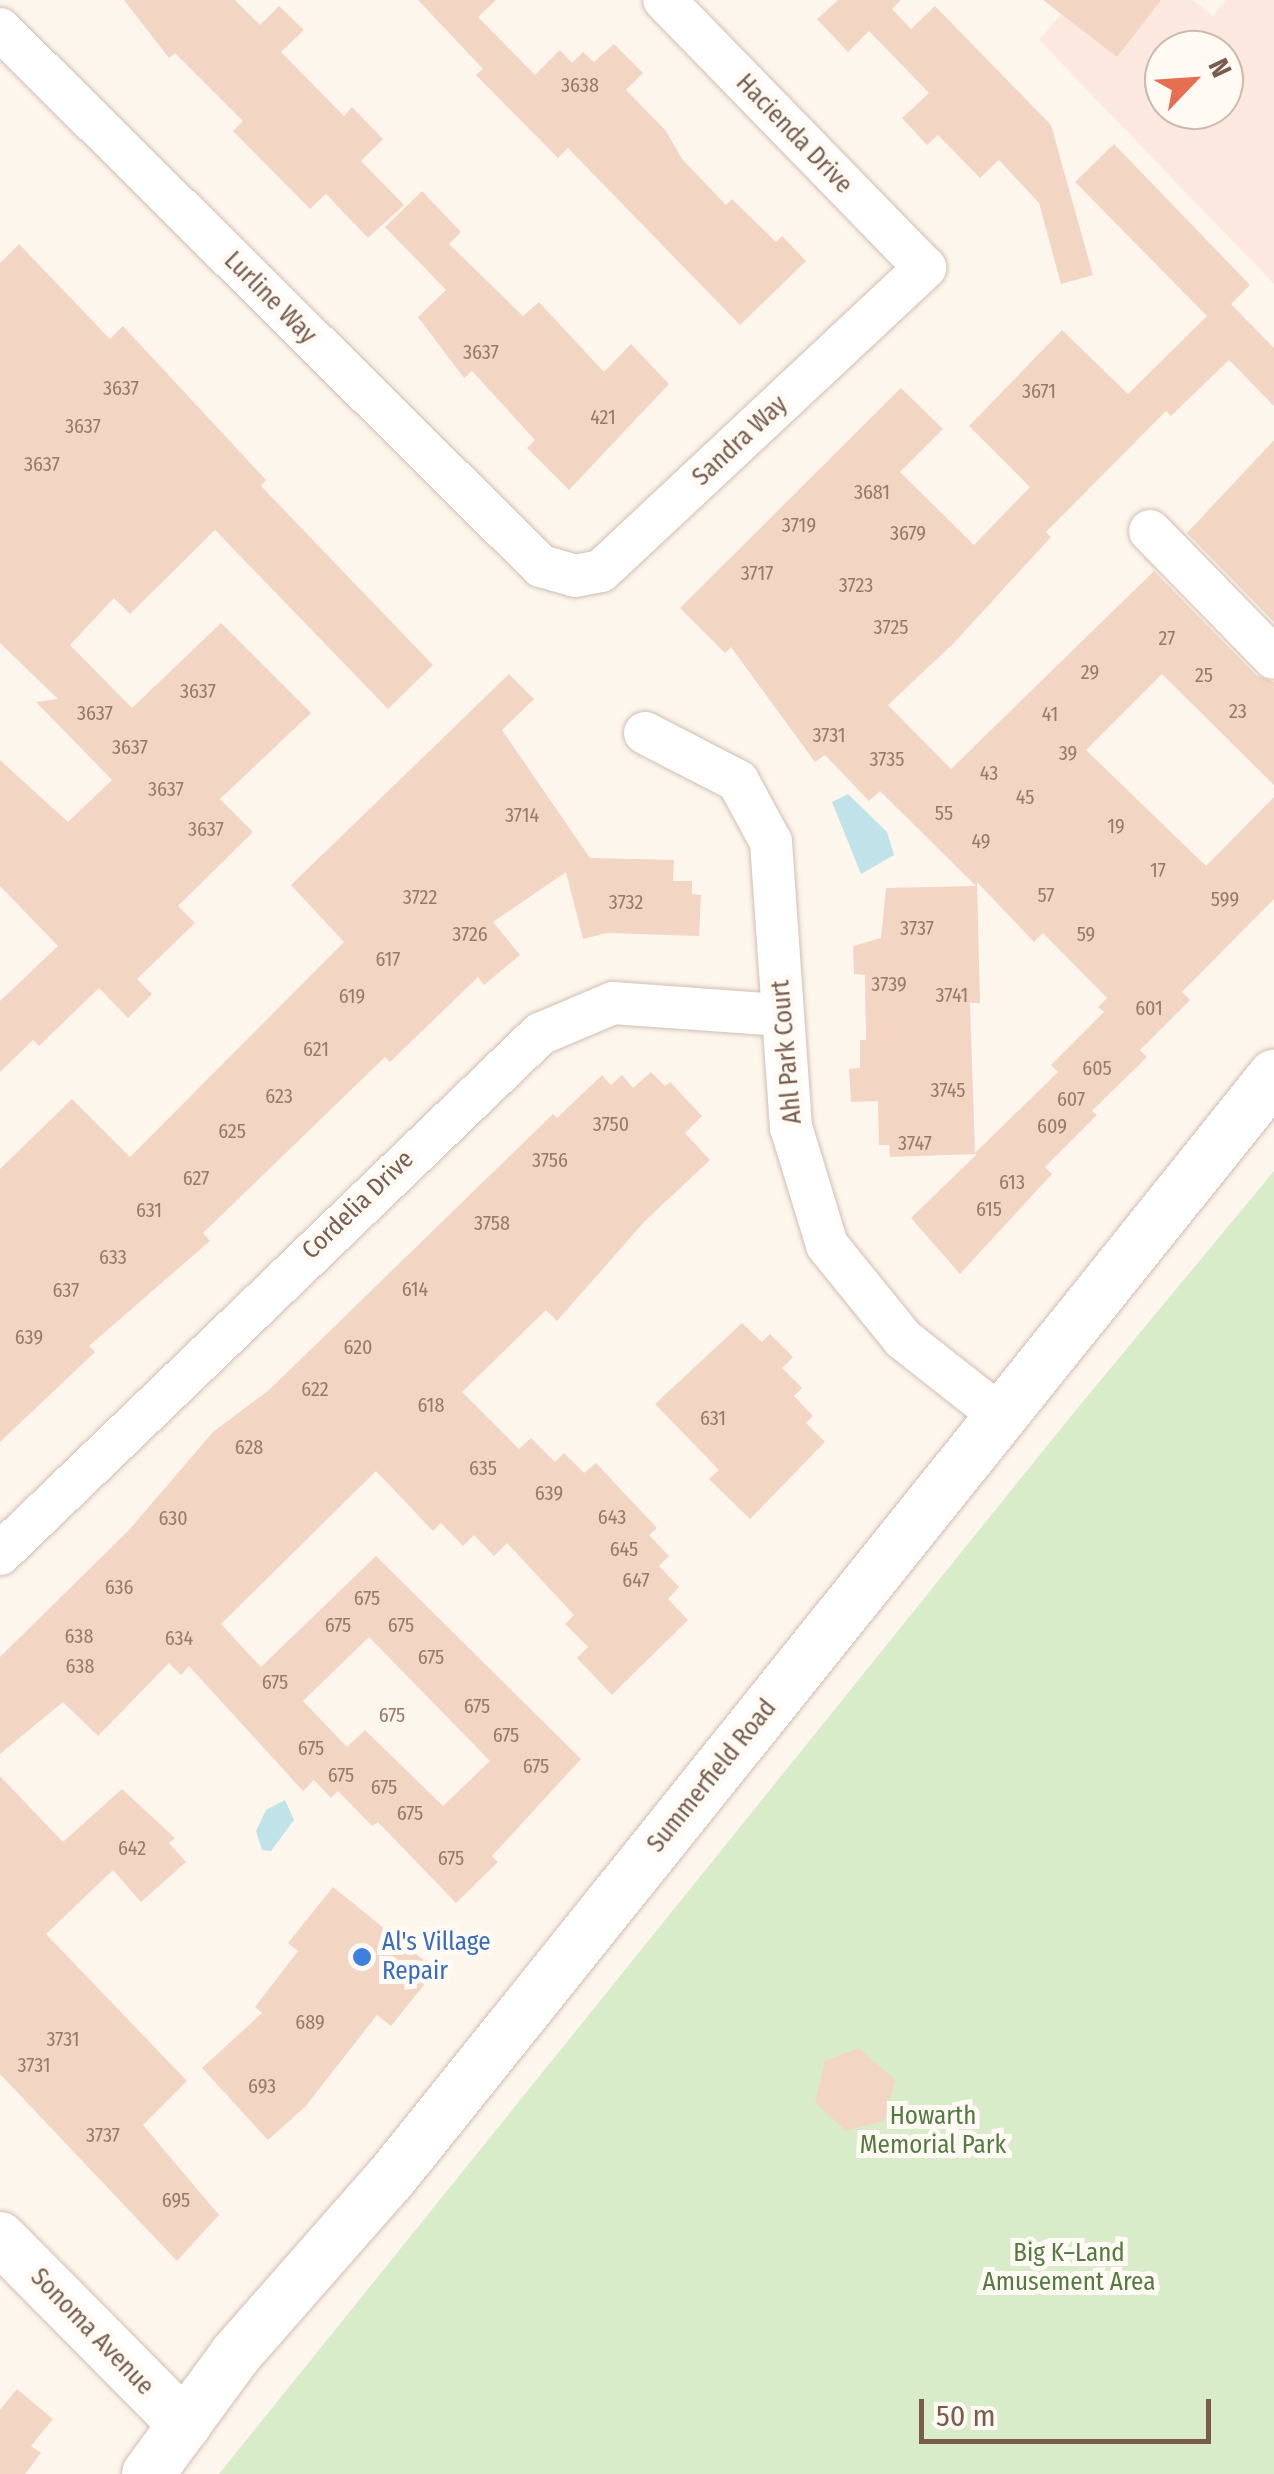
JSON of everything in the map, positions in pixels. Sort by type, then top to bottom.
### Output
[{"type":"street","name":"Hacienda Drive","points":[[664,0],[925,268]]},
{"type":"street","name":"Lurline Way","points":[[0,29],[541,566]]},
{"type":"street","name":"Sandra Way","points":[[541,566],[575,576],[601,571],[925,268]]},
{"type":"street","points":[[1150,531],[1274,658]]},
{"type":"street","name":"Ahl Park Court","points":[[644,732],[738,781],[772,842],[791,1127],[827,1246],[903,1339],[1002,1417]]},
{"type":"street","name":"Cordelia Drive","points":[[0,1554],[540,1034],[612,1003],[782,1015]]},
{"type":"street","name":"Summerfield Road","points":[[148,2474],[236,2354],[390,2179],[1274,1076]]},
{"type":"street","name":"Sonoma Avenue","points":[[0,2238],[184,2425]]},
{"type":"shaded area","points":[[1073,0],[1193,0],[1213,16],[1226,0],[1274,0],[1274,284],[1039,40]]},
{"type":"green space","name":"Howarth Memorial Park","points":[[1274,1171],[1274,2474],[219,2474],[1071,1416]]},
{"type":"water","points":[[848,794],[887,832],[894,855],[861,874],[832,802]]},
{"type":"water","points":[[285,1800],[294,1820],[271,1851],[262,1850],[256,1831],[266,1810]]},
{"type":"building","points":[[124,0],[235,0],[260,25],[279,6],[304,30],[281,52],[344,116],[352,107],[383,139],[361,161],[404,205],[368,238],[326,194],[310,209],[233,131],[243,121],[175,53],[169,58]]},
{"type":"building","points":[[418,0],[496,0],[478,17],[535,75],[560,50],[572,63],[583,52],[594,62],[614,44],[643,73],[626,90],[666,131],[682,159],[726,205],[732,199],[776,242],[782,236],[806,261],[740,325],[568,148],[558,158],[476,75],[483,69]]},
{"type":"building","points":[[838,0],[901,0],[892,9],[911,29],[935,6],[1051,125],[1093,275],[1061,284],[1039,203],[999,160],[980,178],[938,135],[927,145],[902,118],[929,93],[869,31],[848,52],[817,19]]},
{"type":"building","points":[[1043,0],[1161,0],[1117,57]]},
{"type":"building","points":[[1114,144],[1250,285],[1231,304],[1274,348],[1274,406],[1229,360],[1171,416],[1166,411],[1046,532],[1051,537],[953,644],[888,705],[951,769],[1154,571],[1256,675],[1274,682],[1274,785],[1162,674],[1086,750],[1206,866],[1274,797],[1274,899],[1182,992],[1190,1000],[1140,1050],[1147,1057],[1092,1111],[1097,1115],[1045,1167],[1052,1174],[960,1274],[911,1218],[977,1154],[890,1157],[889,1145],[879,1145],[878,1101],[851,1102],[849,1069],[860,1068],[860,1040],[866,1040],[865,975],[854,974],[853,946],[881,938],[886,888],[976,886],[880,791],[869,801],[825,755],[815,762],[731,647],[725,653],[680,608],[901,388],[943,429],[900,472],[974,545],[1030,487],[969,426],[1062,330],[1128,394],[1207,316],[1075,182]],"holes":[[[977,882],[1034,942],[1043,933],[1107,998],[1098,1007],[1104,1012],[1051,1065],[1058,1072],[975,1153],[970,1003],[980,1003]]]},
{"type":"building","points":[[422,191],[461,232],[449,244],[523,316],[539,302],[604,372],[631,344],[669,384],[569,490],[527,448],[535,440],[472,371],[464,378],[418,317],[446,290],[385,227]]},
{"type":"building","points":[[19,244],[110,339],[123,326],[266,480],[261,486],[433,665],[388,709],[215,530],[130,614],[114,598],[70,645],[132,708],[221,623],[311,713],[220,799],[253,832],[178,906],[195,923],[137,979],[152,994],[128,1018],[99,988],[39,1046],[33,1040],[0,1072],[0,1001],[58,946],[0,886],[0,760],[68,822],[112,780],[36,702],[58,699],[0,643],[0,263]]},
{"type":"building","points":[[1274,440],[1274,622],[1187,533]]},
{"type":"building","points":[[509,674],[534,699],[502,730],[590,858],[674,860],[673,881],[692,881],[692,894],[701,895],[699,936],[607,933],[583,939],[566,872],[493,922],[520,955],[484,985],[478,977],[390,1062],[385,1057],[203,1233],[210,1241],[89,1346],[95,1352],[0,1442],[0,1169],[72,1099],[130,1157],[344,942],[291,885]]},
{"type":"building","points":[[651,1072],[665,1086],[670,1082],[702,1116],[685,1133],[710,1160],[645,1221],[557,1321],[546,1310],[462,1392],[519,1449],[531,1438],[555,1462],[564,1453],[584,1473],[596,1463],[657,1528],[649,1535],[669,1556],[659,1566],[679,1587],[668,1599],[688,1620],[612,1695],[577,1658],[588,1647],[565,1624],[574,1615],[507,1543],[494,1556],[474,1535],[463,1546],[441,1523],[433,1531],[376,1471],[221,1624],[261,1667],[376,1556],[581,1759],[492,1856],[498,1862],[456,1903],[378,1822],[372,1826],[338,1791],[331,1798],[314,1780],[303,1791],[189,1666],[181,1675],[169,1663],[98,1736],[63,1702],[0,1754],[0,1657],[129,1530],[213,1432],[269,1390],[553,1114],[557,1118],[602,1075],[611,1085],[622,1075],[633,1088]],"holes":[[[369,1637],[490,1761],[443,1806],[365,1730],[347,1747],[303,1701]]]},
{"type":"building","points":[[742,1323],[762,1342],[770,1334],[793,1357],[782,1368],[802,1388],[794,1396],[813,1416],[806,1423],[825,1442],[750,1519],[709,1479],[719,1470],[655,1404]]},
{"type":"building","points":[[0,1776],[63,1842],[122,1789],[175,1838],[169,1843],[186,1862],[141,1902],[113,1870],[46,1934],[187,2081],[143,2125],[219,2215],[177,2261],[0,2074]]},
{"type":"building","points":[[333,1887],[436,1970],[391,2026],[377,2015],[305,2107],[268,2140],[202,2068],[262,2013],[255,2007],[298,1951],[288,1943]]},
{"type":"building","points":[[859,2048],[895,2080],[885,2120],[846,2131],[815,2102],[825,2061]]},
{"type":"building","points":[[17,2389],[53,2419],[31,2446],[41,2453],[25,2474],[0,2474],[0,2410]]},
{"type":"place","name":"Al's Village Repair","points":[[362,1957]]},
{"type":"park label","name":"Big K–Land Amusement Area","points":[[1069,2268]]}]
